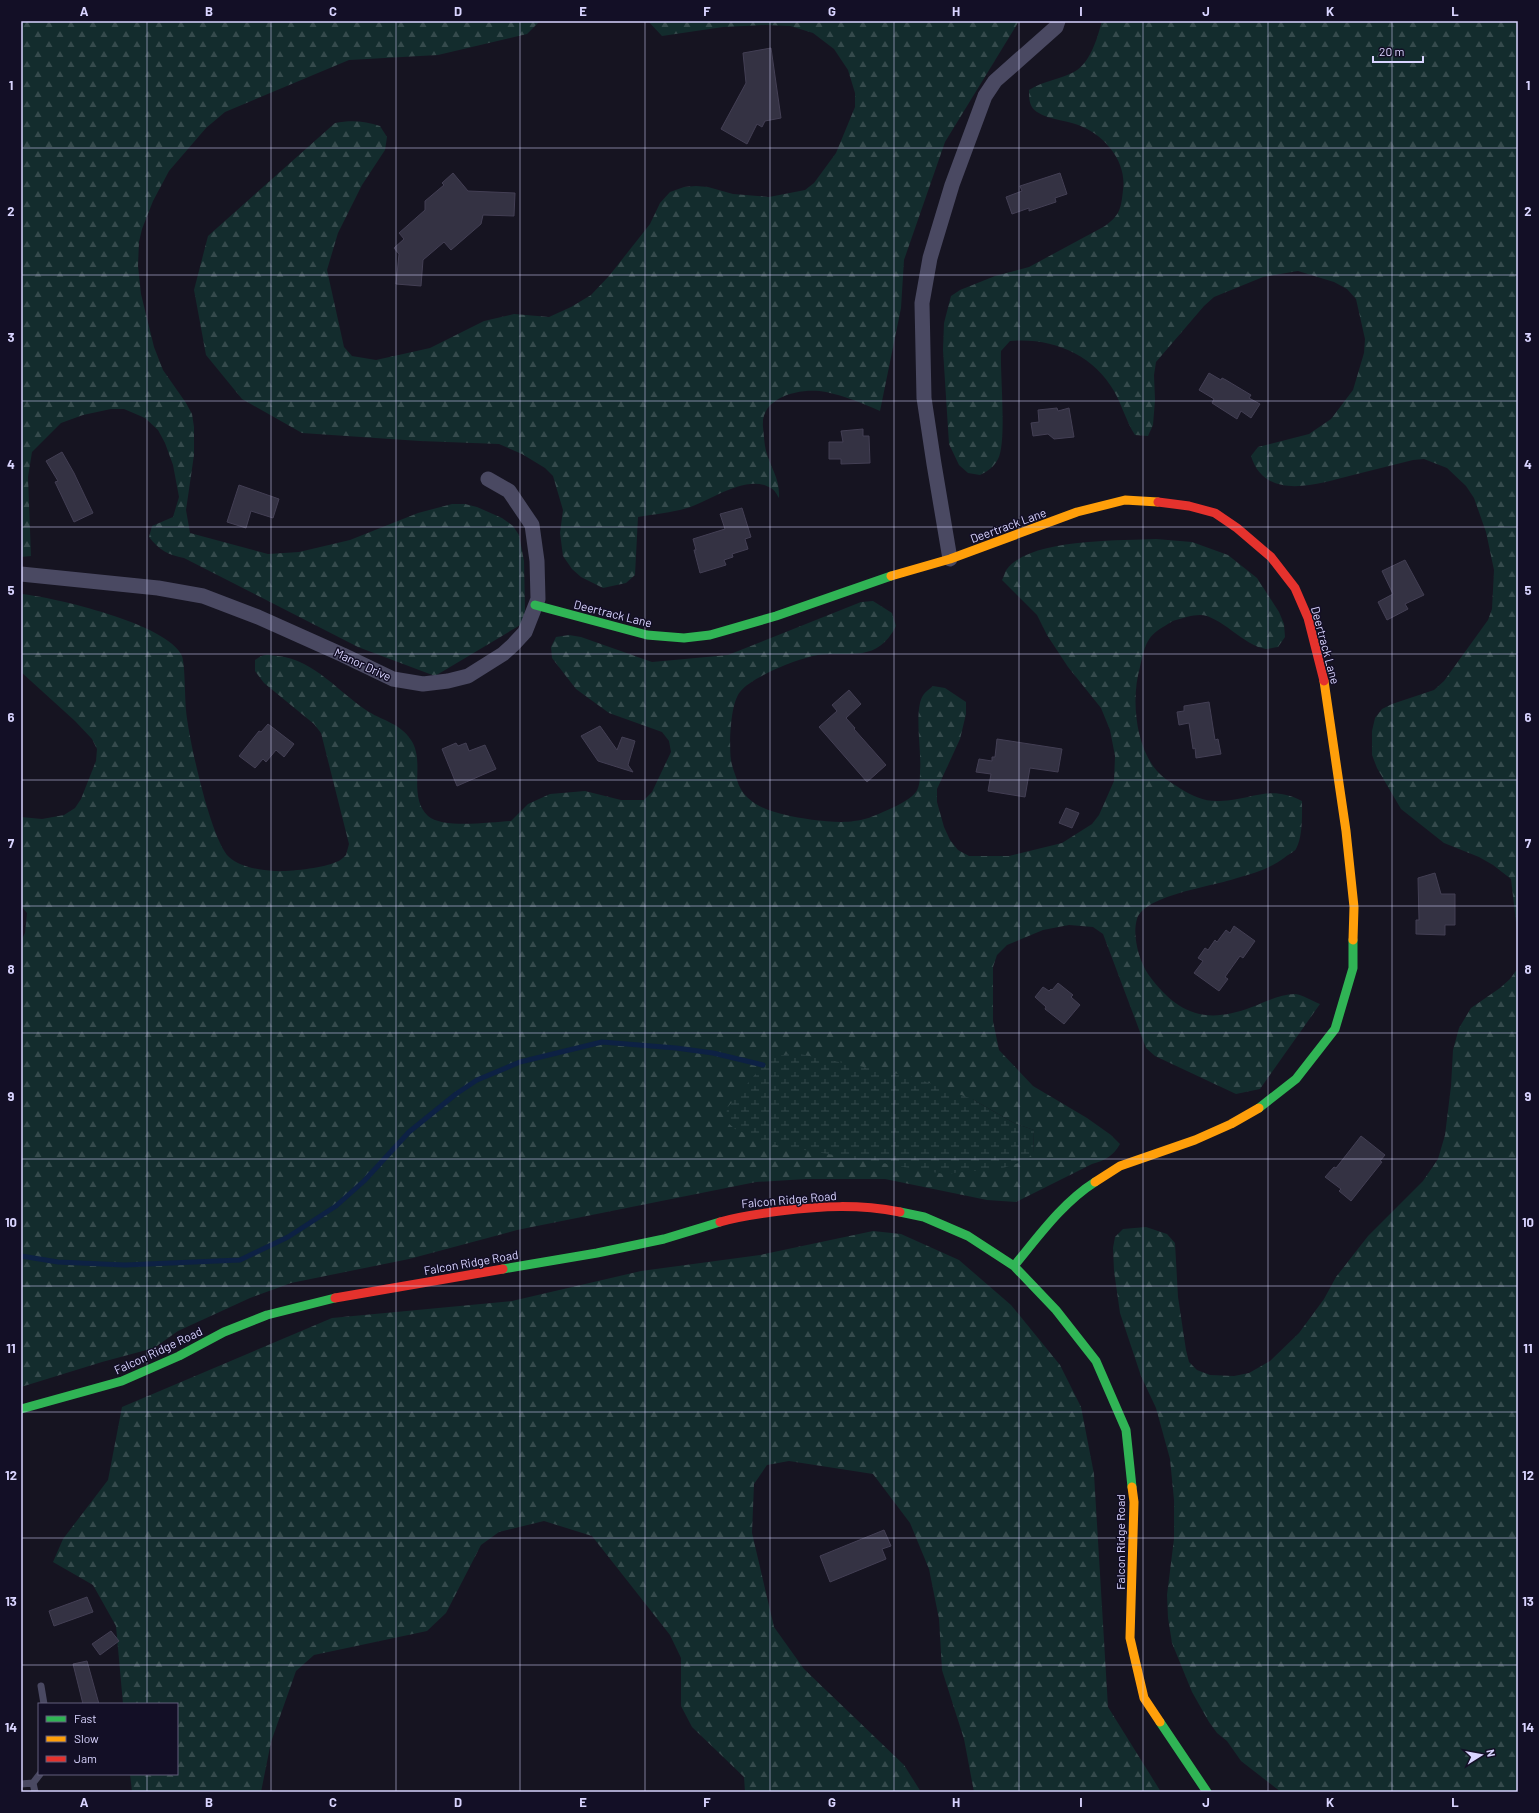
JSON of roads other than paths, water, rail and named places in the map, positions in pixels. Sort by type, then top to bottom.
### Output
[{"type":"street","points":[[950,559],[924,398],[922,303],[930,258],[952,185],[986,96],[995,81],[1056,26],[1058,21]]},
{"type":"street","name":"Manor Drive","points":[[21,574],[158,588],[203,596],[258,617],[393,679],[423,684],[448,681],[468,676],[503,654],[525,632],[538,599],[537,561],[532,525],[509,491],[488,479]]},
{"type":"street","name":"Deertrack Lane","points":[[535,605],[647,635],[690,637],[710,635],[776,616],[912,569],[950,559],[1077,512],[1125,500],[1150,501],[1189,506],[1215,513],[1237,528],[1271,557],[1295,588],[1308,618],[1325,686],[1346,831],[1354,907],[1353,968],[1335,1030],[1296,1079],[1266,1104],[1231,1124],[1195,1140],[1120,1166],[1092,1184],[1072,1200],[1014,1266]]},
{"type":"street","name":"Falcon Ridge Road","points":[[21,1409],[122,1381],[179,1356],[224,1332],[268,1315],[345,1297],[597,1253],[664,1239],[738,1216],[825,1206],[872,1207],[924,1217],[968,1236],[1014,1266],[1056,1310],[1096,1361],[1126,1430],[1134,1502],[1130,1638],[1144,1698],[1207,1792]]},
{"type":"lane","points":[[40,1686],[44,1703]]},
{"type":"lane","points":[[21,1784],[33,1783],[39,1775]]},
{"type":"lane","points":[[33,1783],[35,1792]]},
{"type":"waterway","points":[[21,1256],[58,1262],[125,1265],[240,1260],[288,1237],[336,1206],[364,1181],[409,1132],[456,1094],[477,1080],[520,1062],[602,1042],[676,1048],[713,1053],[763,1065]]}]
